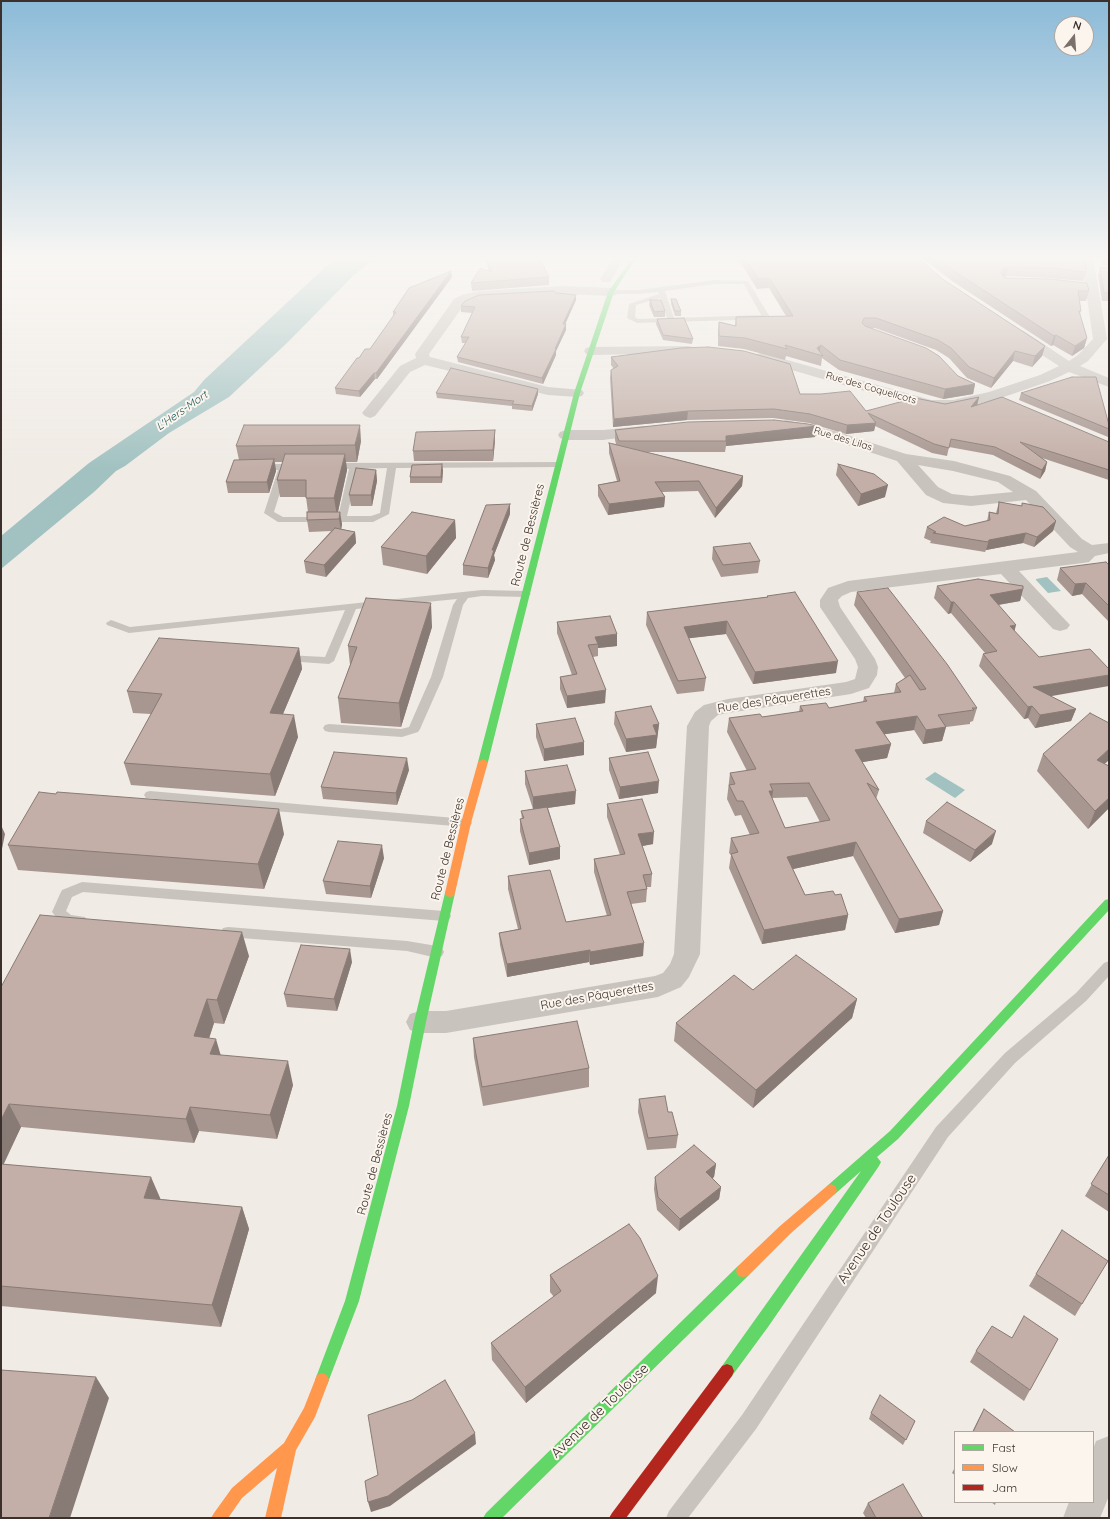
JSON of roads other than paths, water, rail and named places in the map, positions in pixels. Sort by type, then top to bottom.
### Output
[{"type":"main road","name":"Route de Bessières","points":[[273,1518],[289,1448],[310,1412],[352,1301],[403,1106],[420,1022],[466,823],[489,742],[577,393],[597,328]]},
{"type":"main road","name":"Avenue de Toulouse","points":[[491,1518],[785,1230],[894,1135],[1109,903]]},
{"type":"main road","name":"Avenue de Toulouse","points":[[617,1518],[764,1322],[894,1135]]},
{"type":"main road","name":"Route de Bessières","points":[[219,1518],[237,1493],[289,1448]]},
{"type":"street","points":[[423,360],[422,354],[441,328]]},
{"type":"street","points":[[1010,328],[1069,367],[1109,383]]},
{"type":"street","name":"Rue des Coquelicots","points":[[749,355],[930,405],[953,405],[992,396],[1045,378],[1069,367],[1090,352],[1104,339],[1100,328]]},
{"type":"street","points":[[591,350],[699,350]]},
{"type":"street","points":[[370,413],[405,369],[423,360],[548,391],[577,393]]},
{"type":"street","points":[[972,387],[1014,405]]},
{"type":"street","name":"Rue des Lilas","points":[[772,424],[804,428],[829,434],[904,458],[985,473],[1004,479],[1030,495],[1076,543],[1099,550]]},
{"type":"street","points":[[566,435],[603,436],[658,430]]},
{"type":"street","points":[[904,458],[932,491],[949,499],[971,501],[1030,495]]},
{"type":"street","name":"Rue des Pâquerettes","points":[[420,1022],[446,1022],[658,986],[672,980],[680,970],[687,954],[698,726],[702,717],[711,710],[728,706],[851,688],[862,683],[867,675],[868,668],[865,659],[830,607],[829,600],[835,592],[848,587],[1083,558],[1099,550]]},
{"type":"street","points":[[1005,567],[1060,625]]},
{"type":"street","points":[[1094,1489],[1109,1454]]},
{"type":"street","points":[[1081,1518],[1088,1503]]},
{"type":"lane","points":[[322,466],[558,465]]},
{"type":"lane","points":[[342,519],[354,466]]},
{"type":"lane","points":[[283,467],[269,514],[281,520],[373,519],[384,514],[392,466]]},
{"type":"lane","points":[[252,467],[306,467]]},
{"type":"lane","points":[[111,624],[129,630],[482,593],[526,594]]},
{"type":"lane","points":[[329,728],[402,733],[414,728],[437,676],[458,605],[464,595]]},
{"type":"lane","points":[[273,658],[328,661],[352,606]]},
{"type":"lane","points":[[150,795],[274,808],[466,823]]},
{"type":"lane","points":[[91,922],[67,920],[59,912],[67,894],[82,887],[444,916]]},
{"type":"lane","points":[[217,931],[407,946],[437,952]]},
{"type":"lane","name":"Avenue de Toulouse","points":[[676,1518],[749,1422],[942,1132],[1010,1058],[1080,997],[1109,968]]},
{"type":"water","name":"L'Hers-Mort","points":[[260,328],[302,328],[229,397],[169,433],[116,471],[94,492],[1,569],[1,536],[89,463],[194,392],[204,380]]},
{"type":"water","points":[[1047,577],[1061,591],[1048,593],[1036,580]]},
{"type":"water","points":[[935,772],[965,790],[955,798],[925,779]]}]
